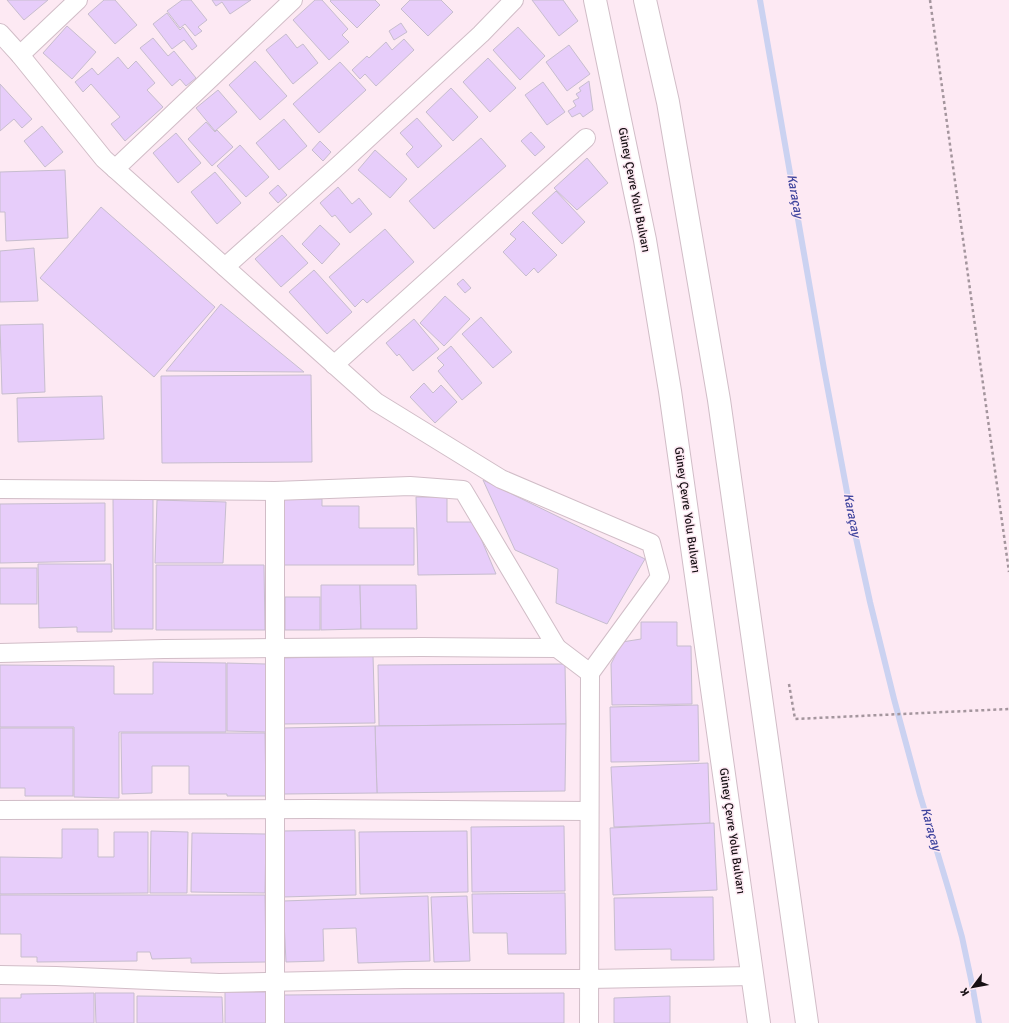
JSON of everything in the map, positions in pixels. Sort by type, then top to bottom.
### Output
[{"type":"highway","name":"Güney Çevre Yolu Bulvarı","points":[[595,0],[645,240],[670,391],[759,1023]]},
{"type":"highway","points":[[645,0],[668,102],[719,400],[807,1023]]},
{"type":"street","points":[[20,55],[78,0]]},
{"type":"street","points":[[115,169],[293,0]]},
{"type":"street","points":[[225,267],[345,160],[481,34],[514,0]]},
{"type":"street","points":[[0,33],[20,55],[104,159],[376,402],[501,479],[651,544],[660,577],[590,673],[589,1023]]},
{"type":"street","points":[[334,365],[586,138]]},
{"type":"street","points":[[0,490],[275,491],[410,486],[463,490],[557,648],[590,673]]},
{"type":"street","points":[[275,491],[275,1023]]},
{"type":"street","points":[[0,653],[275,648],[557,648]]},
{"type":"street","points":[[0,810],[274,809],[589,811]]},
{"type":"street","points":[[0,974],[219,983],[404,979],[589,979],[753,976]]},
{"type":"path","points":[[930,0],[1009,572]]},
{"type":"path","points":[[789,684],[795,719],[1009,709]]},
{"type":"building","points":[[7,0],[48,0],[24,20]]},
{"type":"building","points":[[104,0],[115,0],[137,25],[115,44],[88,14]]},
{"type":"building","points":[[182,0],[191,0],[207,20],[198,27],[202,31],[195,36],[185,24],[180,28],[167,11]]},
{"type":"building","points":[[212,0],[251,0],[230,14],[222,2],[216,6]]},
{"type":"building","points":[[315,0],[322,0],[348,29],[342,35],[349,42],[329,60],[293,20]]},
{"type":"building","points":[[375,0],[380,5],[357,28],[330,1]]},
{"type":"building","points":[[410,0],[441,0],[453,12],[428,36],[401,9]]},
{"type":"building","points":[[532,0],[563,0],[578,21],[559,36]]},
{"type":"building","points":[[167,13],[180,30],[183,27],[197,46],[192,50],[184,40],[172,49],[153,24]]},
{"type":"building","points":[[401,23],[407,32],[394,40],[389,31]]},
{"type":"building","points":[[67,26],[96,52],[72,79],[43,53]]},
{"type":"building","points":[[518,27],[545,56],[520,80],[493,50]]},
{"type":"building","points":[[286,34],[297,48],[303,44],[318,63],[293,84],[266,50]]},
{"type":"building","points":[[153,38],[168,56],[174,51],[196,78],[186,86],[180,79],[172,86],[140,48]]},
{"type":"building","points":[[404,39],[414,50],[376,86],[365,74],[360,79],[352,70],[367,56],[369,58],[386,42],[392,50]]},
{"type":"building","points":[[569,45],[590,74],[567,91],[546,62]]},
{"type":"building","points":[[118,57],[128,69],[136,61],[155,83],[147,90],[163,107],[125,141],[111,124],[120,117],[91,84],[83,92],[75,82],[92,68],[98,75]]},
{"type":"building","points":[[488,58],[516,88],[490,112],[463,82]]},
{"type":"building","points":[[255,61],[287,96],[260,120],[229,85]]},
{"type":"building","points":[[340,62],[366,90],[319,133],[293,104]]},
{"type":"building","points":[[589,81],[593,110],[583,117],[580,113],[572,117],[568,111],[576,106],[573,101],[579,98],[576,94],[581,91],[579,88]]},
{"type":"building","points":[[543,82],[565,112],[547,125],[525,95]]},
{"type":"building","points":[[0,84],[32,119],[22,128],[14,119],[0,131]]},
{"type":"building","points":[[451,88],[478,117],[453,141],[426,112]]},
{"type":"building","points":[[218,90],[237,112],[215,131],[196,108]]},
{"type":"building","points":[[417,118],[442,146],[418,168],[406,154],[413,147],[400,133]]},
{"type":"building","points":[[284,119],[307,146],[279,170],[256,143]]},
{"type":"building","points":[[206,122],[215,132],[217,130],[233,147],[212,166],[188,139]]},
{"type":"building","points":[[42,126],[63,152],[45,167],[24,141]]},
{"type":"building","points":[[531,132],[545,147],[535,156],[521,141]]},
{"type":"building","points":[[176,133],[201,163],[178,183],[153,153]]},
{"type":"building","points":[[481,138],[506,166],[434,229],[409,201]]},
{"type":"building","points":[[320,141],[331,152],[323,161],[312,150]]},
{"type":"building","points":[[240,145],[269,177],[246,197],[217,166]]},
{"type":"building","points":[[375,150],[407,179],[390,198],[358,170]]},
{"type":"building","points":[[587,158],[608,183],[577,210],[554,188]]},
{"type":"building","points":[[65,170],[68,238],[6,241],[5,212],[0,212],[0,172]]},
{"type":"building","points":[[215,172],[241,203],[217,224],[191,192]]},
{"type":"building","points":[[278,185],[287,195],[278,203],[269,193]]},
{"type":"building","points":[[338,187],[352,204],[359,198],[372,214],[350,233],[335,215],[332,217],[320,203]]},
{"type":"building","points":[[556,191],[585,222],[562,244],[532,213]]},
{"type":"building","points":[[101,207],[215,307],[154,377],[40,278]]},
{"type":"building","points":[[523,221],[557,255],[538,273],[534,268],[526,276],[503,252],[516,239],[510,234]]},
{"type":"building","points":[[320,225],[340,244],[322,264],[302,244]]},
{"type":"building","points":[[385,229],[414,262],[367,303],[363,299],[355,307],[329,277]]},
{"type":"building","points":[[282,235],[308,263],[281,287],[255,259]]},
{"type":"building","points":[[34,248],[38,301],[0,302],[0,251]]},
{"type":"building","points":[[314,270],[352,312],[327,334],[289,292]]},
{"type":"building","points":[[463,279],[471,288],[465,293],[457,284]]},
{"type":"building","points":[[445,296],[470,319],[444,346],[420,323]]},
{"type":"building","points":[[221,304],[304,372],[166,371]]},
{"type":"building","points":[[481,317],[512,352],[493,368],[462,334]]},
{"type":"building","points":[[414,319],[439,349],[413,371],[399,354],[397,356],[386,343]]},
{"type":"building","points":[[43,324],[45,392],[2,394],[0,325]]},
{"type":"building","points":[[451,346],[482,383],[462,400],[438,371],[444,365],[437,358]]},
{"type":"building","points":[[311,375],[312,462],[162,463],[161,376]]},
{"type":"building","points":[[424,383],[433,393],[441,385],[457,402],[435,423],[410,397]]},
{"type":"building","points":[[102,396],[104,439],[18,442],[17,398]]},
{"type":"building","points":[[483,480],[645,559],[607,624],[556,603],[558,569],[515,550]]},
{"type":"building","points":[[416,497],[447,497],[447,522],[474,522],[496,574],[418,575]]},
{"type":"building","points":[[113,499],[153,499],[153,629],[114,629]]},
{"type":"building","points":[[283,499],[322,499],[322,506],[359,506],[359,528],[414,528],[414,565],[282,565]]},
{"type":"building","points":[[157,500],[226,502],[223,563],[155,563]]},
{"type":"building","points":[[105,503],[105,561],[0,563],[0,504]]},
{"type":"building","points":[[38,564],[111,564],[112,632],[77,632],[77,627],[39,628]]},
{"type":"building","points":[[156,565],[264,565],[265,630],[156,630]]},
{"type":"building","points":[[0,568],[37,568],[37,604],[0,604]]},
{"type":"building","points":[[321,585],[360,585],[361,629],[321,630]]},
{"type":"building","points":[[360,585],[416,585],[417,629],[361,629]]},
{"type":"building","points":[[285,597],[320,597],[320,630],[285,630]]},
{"type":"building","points":[[641,622],[677,622],[677,646],[691,646],[692,704],[612,705],[611,664],[622,642],[641,639]]},
{"type":"building","points":[[373,656],[375,723],[282,724],[280,658]]},
{"type":"building","points":[[153,662],[226,663],[226,732],[119,732],[119,798],[74,797],[74,727],[0,727],[0,665],[114,666],[114,694],[153,694]]},
{"type":"building","points":[[227,663],[266,664],[266,732],[227,731]]},
{"type":"building","points":[[565,664],[566,724],[379,726],[378,665]]},
{"type":"building","points":[[698,705],[699,761],[611,762],[610,707]]},
{"type":"building","points":[[566,724],[565,791],[377,793],[375,726]]},
{"type":"building","points":[[375,726],[377,793],[284,794],[282,728]]},
{"type":"building","points":[[0,728],[73,728],[73,796],[25,796],[25,788],[0,788]]},
{"type":"building","points":[[121,733],[265,733],[266,796],[189,794],[189,766],[152,766],[152,793],[122,794]]},
{"type":"building","points":[[708,763],[710,823],[614,827],[611,767]]},
{"type":"building","points":[[714,823],[717,890],[613,895],[610,828]]},
{"type":"building","points":[[564,826],[565,891],[472,892],[471,827]]},
{"type":"building","points":[[62,829],[98,829],[98,857],[114,857],[114,832],[148,832],[148,893],[0,894],[0,857],[62,858]]},
{"type":"building","points":[[355,830],[356,895],[282,897],[281,831]]},
{"type":"building","points":[[151,831],[188,832],[187,893],[150,893]]},
{"type":"building","points":[[467,831],[468,892],[360,894],[359,832]]},
{"type":"building","points":[[192,833],[266,834],[265,893],[191,892]]},
{"type":"building","points":[[565,893],[566,954],[508,954],[507,933],[473,933],[472,894]]},
{"type":"building","points":[[0,895],[265,895],[266,962],[191,963],[191,958],[152,959],[150,952],[137,952],[137,961],[37,962],[37,957],[21,957],[21,934],[0,934]]},
{"type":"building","points":[[428,896],[430,961],[358,963],[356,928],[323,929],[324,961],[286,962],[283,901]]},
{"type":"building","points":[[467,896],[470,961],[434,962],[431,897]]},
{"type":"building","points":[[713,897],[714,960],[671,960],[671,949],[615,950],[614,898]]},
{"type":"building","points":[[225,992],[267,992],[267,1023],[225,1023]]},
{"type":"building","points":[[94,993],[94,1023],[0,1023],[0,998],[21,998],[21,994]]},
{"type":"building","points":[[95,993],[134,993],[134,1023],[96,1023]]},
{"type":"building","points":[[564,993],[564,1023],[283,1023],[283,995]]},
{"type":"building","points":[[137,996],[222,997],[223,1023],[137,1023]]},
{"type":"building","points":[[670,996],[670,1023],[614,1023],[614,998]]},
{"type":"waterway","name":"Karaçay","points":[[760,0],[824,369],[853,524],[870,602],[894,699],[920,795],[962,937],[979,1023]]}]
